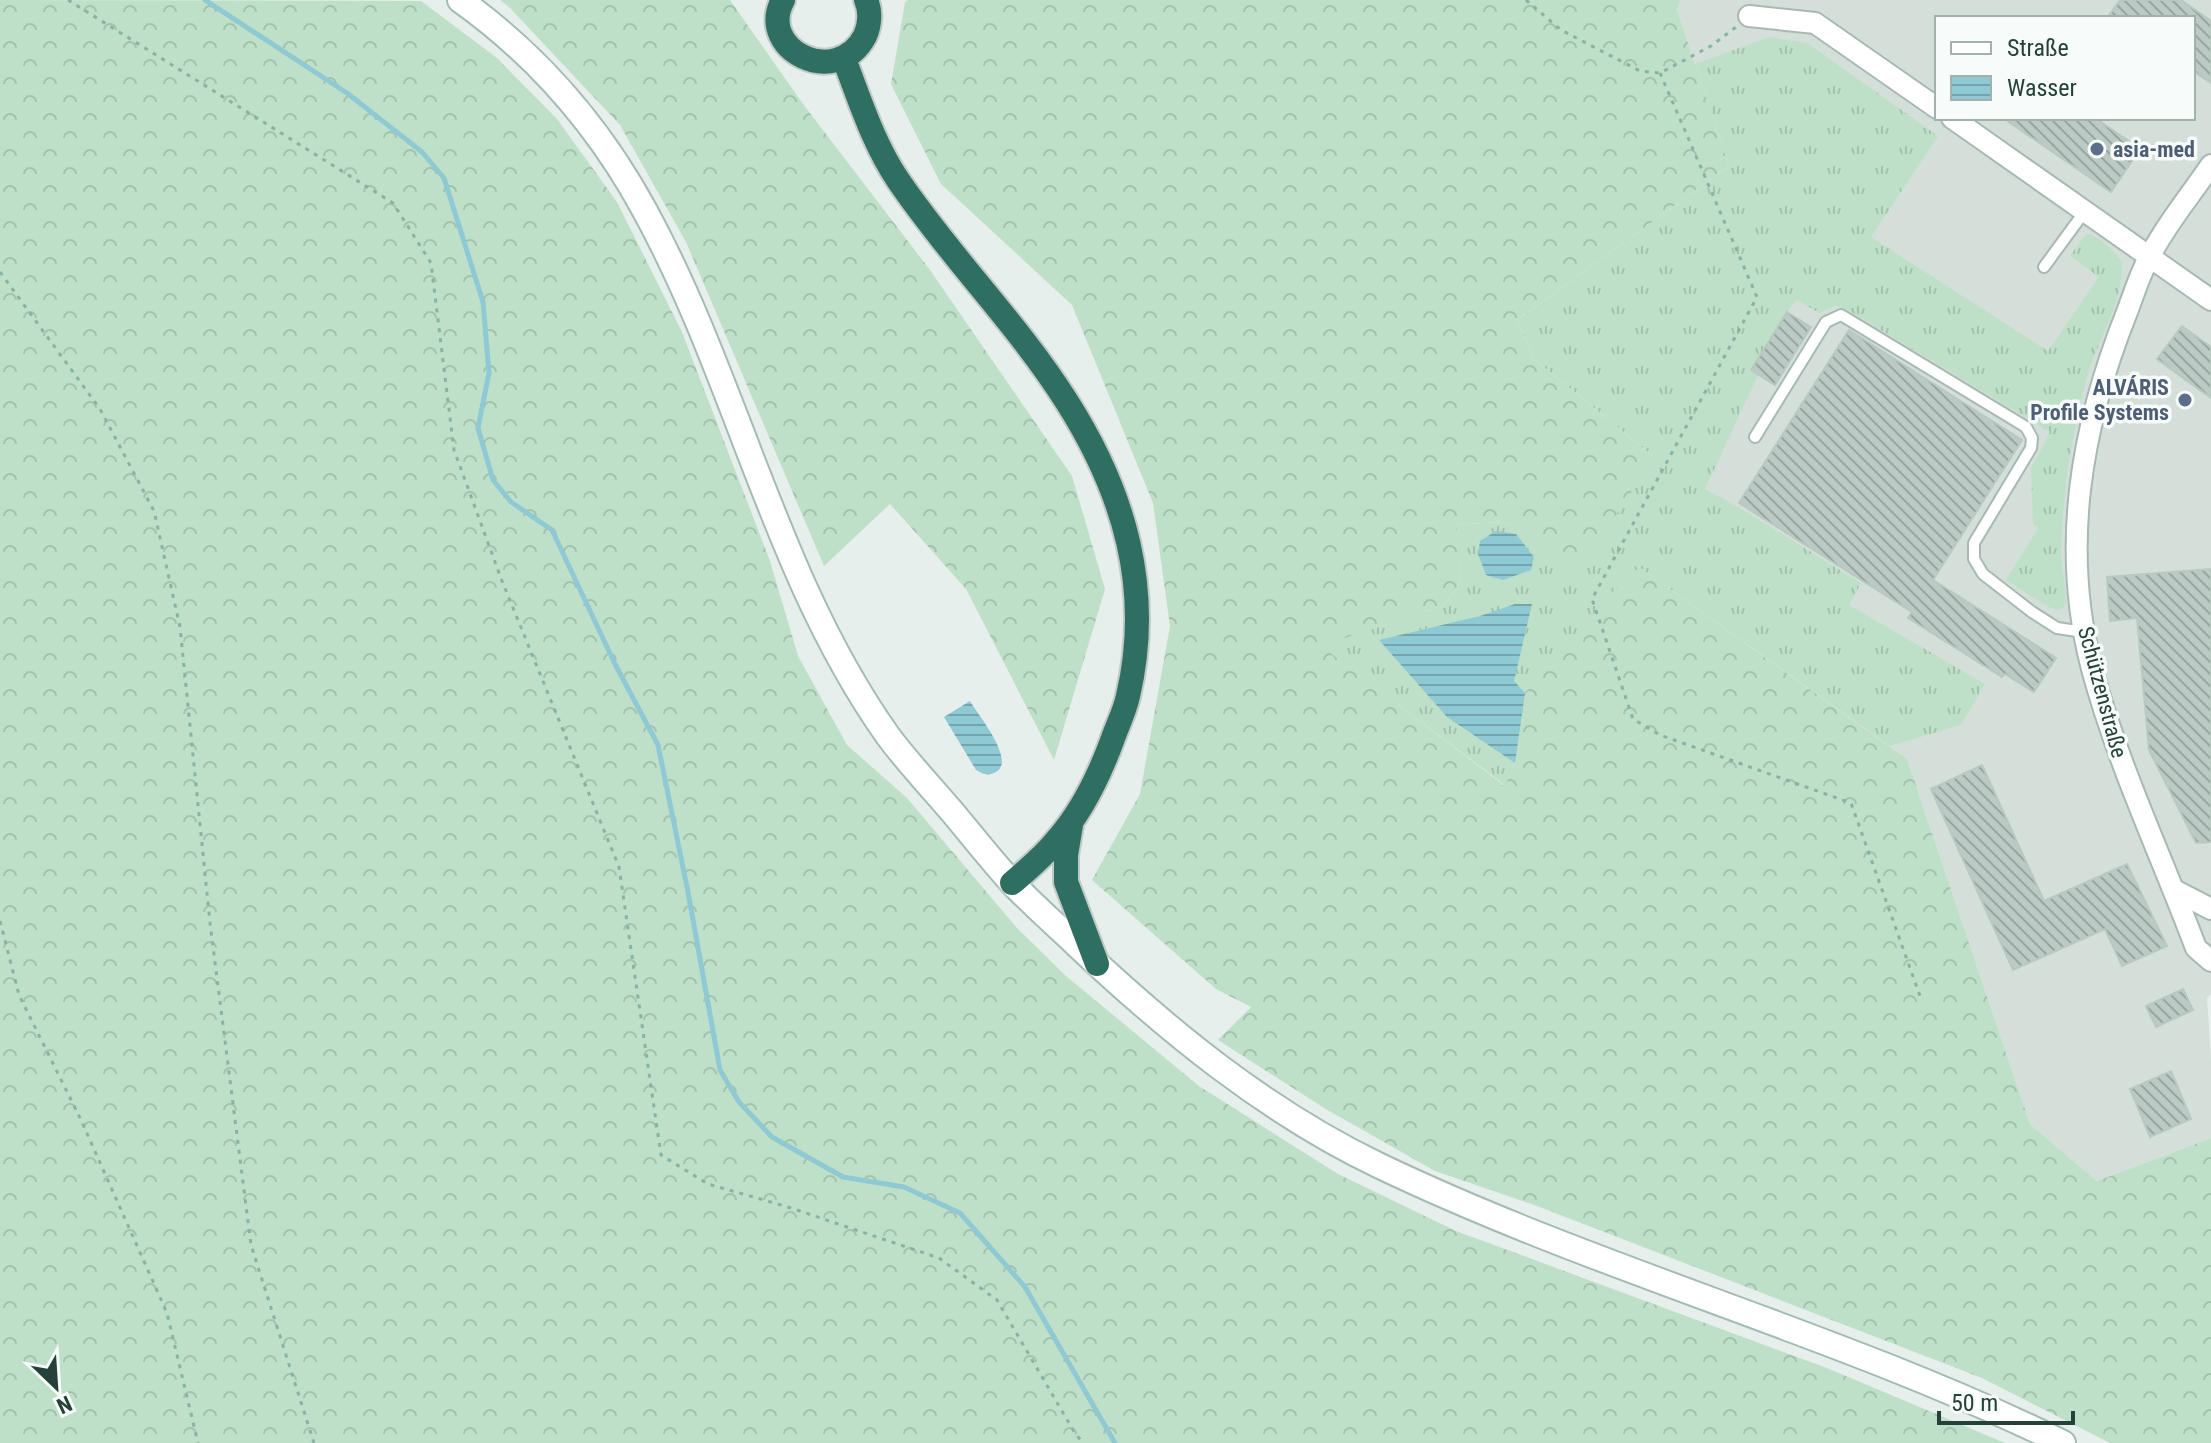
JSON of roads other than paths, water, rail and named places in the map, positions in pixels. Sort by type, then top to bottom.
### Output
[{"type":"highway","points":[[783,0],[778,20],[783,40],[798,55],[819,63],[844,59],[859,47],[869,28],[869,4],[866,0]]},
{"type":"highway","points":[[844,59],[875,139],[898,179],[1066,400],[1098,455],[1128,535],[1134,575],[1135,649],[1128,697],[1106,757],[1072,819],[1056,842],[1012,883]]},
{"type":"highway","points":[[1072,819],[1066,855],[1066,882],[1097,964]]},
{"type":"main road","points":[[460,0],[517,45],[573,103],[613,158],[645,210],[709,352],[777,525],[822,626],[889,738],[1012,883],[1149,1012],[1202,1055],[1316,1130],[1375,1163],[1629,1269],[1889,1366],[2002,1413],[2063,1443]]},
{"type":"street","points":[[1749,16],[1815,23],[1935,107]]},
{"type":"street","points":[[1955,120],[2211,300]]},
{"type":"street","name":"Schützenstraße","points":[[2211,165],[2150,256],[2105,368],[2089,428],[2080,487],[2076,574],[2092,666],[2119,756],[2196,948],[2211,961]]},
{"type":"street","points":[[2174,890],[2211,909]]},
{"type":"lane","points":[[2044,267],[2085,211]]},
{"type":"lane","points":[[1755,437],[1826,322],[1841,315],[2026,427],[2032,438],[2031,448],[1974,543],[1974,559],[1983,574],[2032,612],[2057,628],[2086,633]]},
{"type":"water","points":[[1496,531],[1516,534],[1534,557],[1531,570],[1503,580],[1486,575],[1478,554],[1480,541]]},
{"type":"water","points":[[1515,604],[1532,604],[1514,681],[1525,693],[1515,763],[1447,717],[1379,640],[1480,616]]},
{"type":"water","points":[[970,701],[999,749],[1002,759],[1000,768],[992,774],[976,770],[944,717]]},
{"type":"waterway","points":[[205,0],[347,93],[422,152],[444,178],[483,302],[489,373],[478,428],[493,480],[511,502],[552,530],[615,664],[658,745],[720,1070],[739,1102],[772,1137],[843,1177],[904,1187],[960,1213],[1025,1287],[1115,1443]]},
{"type":"place","name":"asia-med","points":[[2097,149]]},
{"type":"place","name":"ALVÁRIS Profile Systems","points":[[2185,400]]}]
